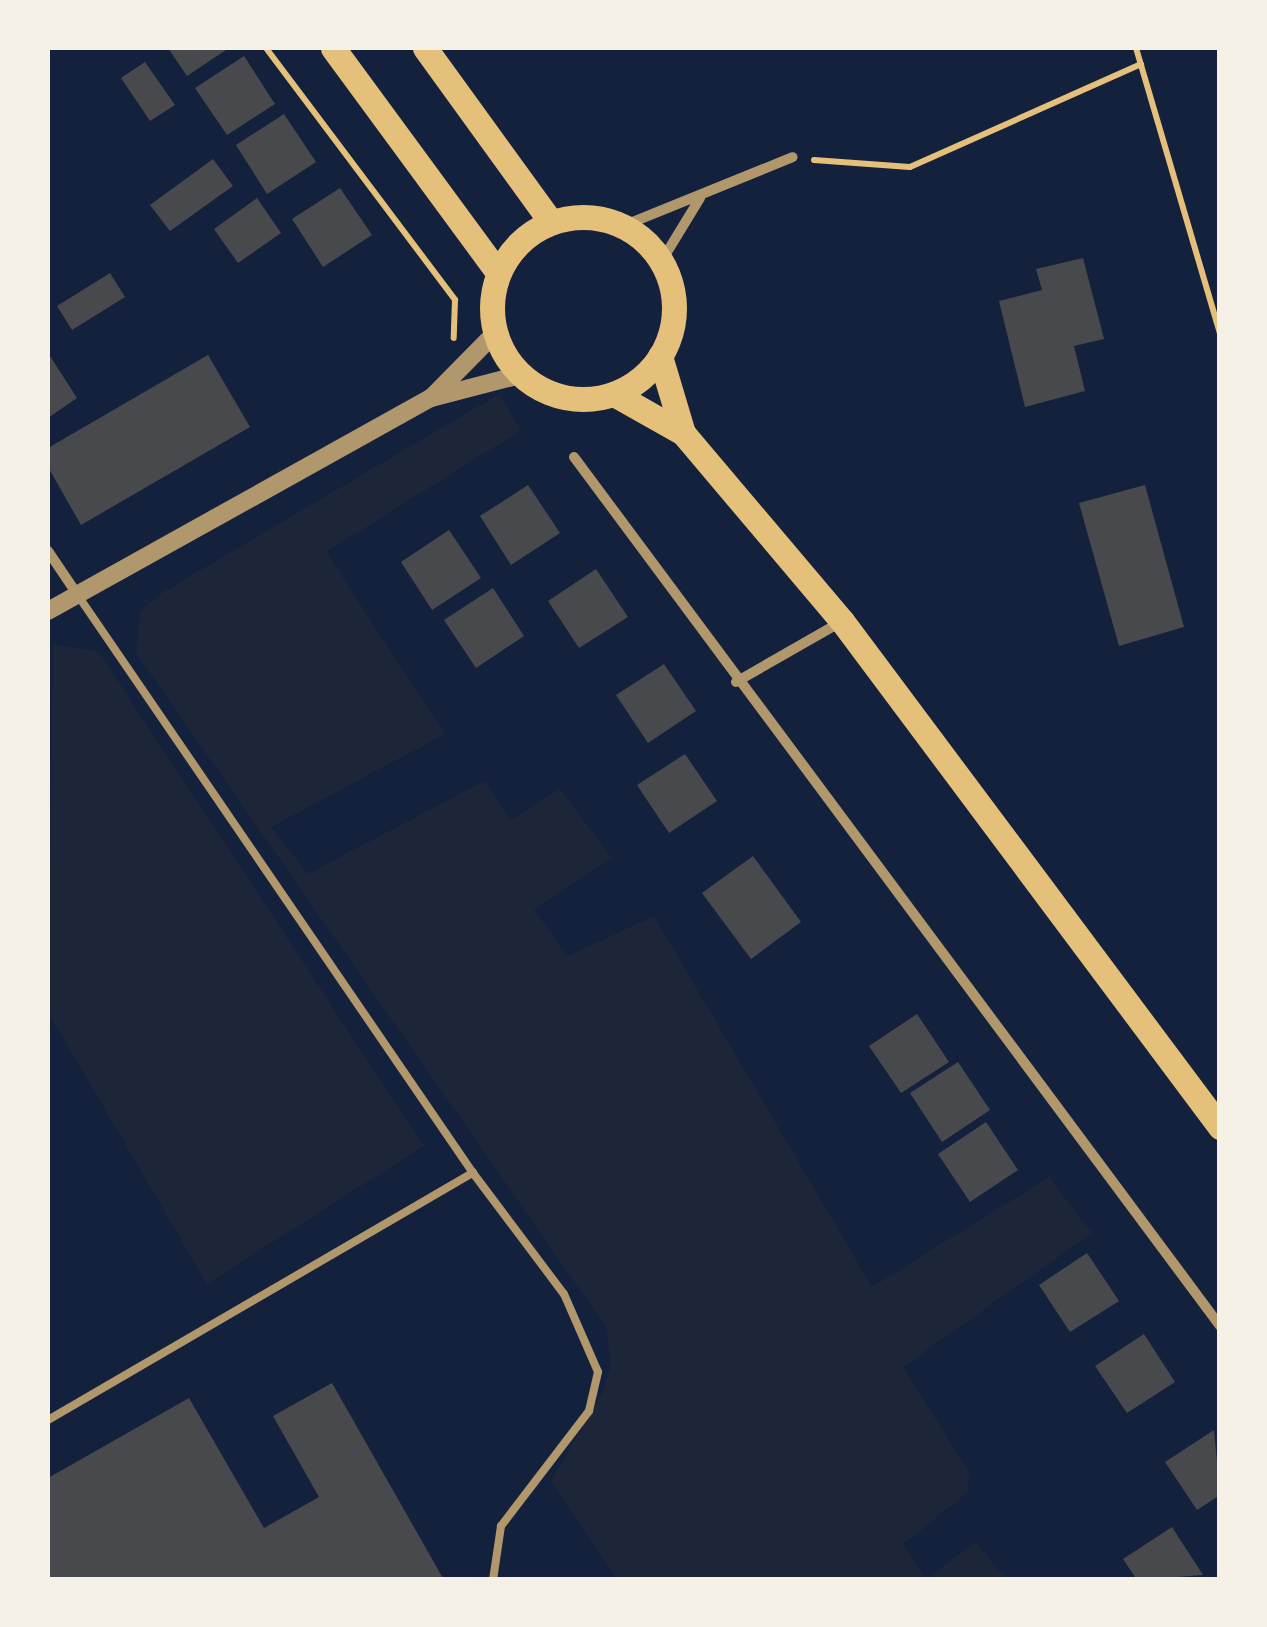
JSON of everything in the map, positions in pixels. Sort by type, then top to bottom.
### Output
[{"type":"main road","points":[[333,48],[498,273]]},
{"type":"main road","points":[[425,48],[551,222]]},
{"type":"main road","points":[[683,433],[660,356],[674,308],[661,262],[624,226],[551,222],[511,251],[498,273],[495,333],[520,375],[564,397],[614,394],[683,433],[842,622],[1220,1127]]},
{"type":"main road","points":[[614,394],[660,356]]},
{"type":"street","points":[[624,226],[701,198],[793,157]]},
{"type":"street","points":[[661,262],[701,198]]},
{"type":"street","points":[[431,398],[495,333]]},
{"type":"street","points":[[48,611],[431,398],[520,375]]},
{"type":"street","points":[[574,457],[736,682],[1220,1326]]},
{"type":"street","points":[[48,552],[77,594]]},
{"type":"street","points":[[736,682],[842,622]]},
{"type":"lane","points":[[77,594],[473,1173],[564,1294],[598,1372],[589,1411],[501,1526],[493,1580]]},
{"type":"lane","points":[[48,1420],[473,1173]]},
{"type":"path","points":[[266,48],[455,300],[454,347]]},
{"type":"path","points":[[1136,48],[1220,334]]},
{"type":"path","points":[[793,157],[910,167],[1141,64]]},
{"type":"shaded area","points":[[499,394],[521,430],[326,552],[445,734],[271,827],[308,874],[484,781],[511,820],[560,789],[611,857],[534,910],[568,956],[654,916],[872,1287],[1049,1177],[1092,1233],[903,1367],[969,1472],[968,1492],[903,1545],[926,1579],[617,1579],[551,1481],[602,1393],[611,1366],[606,1327],[136,653],[140,612],[160,594]]},
{"type":"shaded area","points":[[53,644],[99,652],[424,1146],[207,1284],[48,1012]]},
{"type":"shaded area","points":[[976,1542],[1006,1579],[926,1579]]},
{"type":"building","points":[[168,48],[229,48],[187,76]]},
{"type":"building","points":[[244,56],[275,104],[227,135],[195,88]]},
{"type":"building","points":[[145,62],[175,105],[150,121],[121,78]]},
{"type":"building","points":[[284,114],[316,162],[267,194],[236,145]]},
{"type":"building","points":[[213,159],[233,186],[170,231],[150,205]]},
{"type":"building","points":[[340,188],[372,235],[323,267],[292,219]]},
{"type":"building","points":[[257,198],[281,233],[238,263],[214,229]]},
{"type":"building","points":[[1083,258],[1104,339],[1074,346],[1085,391],[1025,407],[999,301],[1042,290],[1036,269]]},
{"type":"building","points":[[110,273],[125,297],[72,330],[57,306]]},
{"type":"building","points":[[48,353],[77,398],[48,418]]},
{"type":"building","points":[[208,355],[250,427],[81,525],[48,467],[48,448]]},
{"type":"building","points":[[528,485],[560,533],[511,565],[480,516]]},
{"type":"building","points":[[1145,485],[1184,627],[1119,646],[1079,503]]},
{"type":"building","points":[[449,530],[481,578],[432,610],[401,562]]},
{"type":"building","points":[[596,569],[628,617],[579,648],[548,601]]},
{"type":"building","points":[[493,588],[524,636],[476,668],[444,620]]},
{"type":"building","points":[[664,664],[696,711],[648,743],[616,695]]},
{"type":"building","points":[[685,754],[717,801],[669,833],[637,785]]},
{"type":"building","points":[[753,856],[801,922],[751,959],[702,893]]},
{"type":"building","points":[[917,1014],[949,1062],[901,1093],[869,1046]]},
{"type":"building","points":[[958,1062],[990,1110],[942,1142],[910,1093]]},
{"type":"building","points":[[986,1122],[1018,1170],[970,1202],[938,1154]]},
{"type":"building","points":[[1087,1253],[1119,1301],[1070,1332],[1039,1285]]},
{"type":"building","points":[[1144,1334],[1175,1382],[1127,1413],[1095,1366]]},
{"type":"building","points":[[332,1383],[444,1580],[48,1580],[48,1478],[189,1398],[264,1528],[319,1497],[273,1416]]},
{"type":"building","points":[[1214,1430],[1220,1495],[1197,1510],[1165,1462]]},
{"type":"building","points":[[1172,1527],[1203,1575],[1137,1580],[1123,1559]]}]
